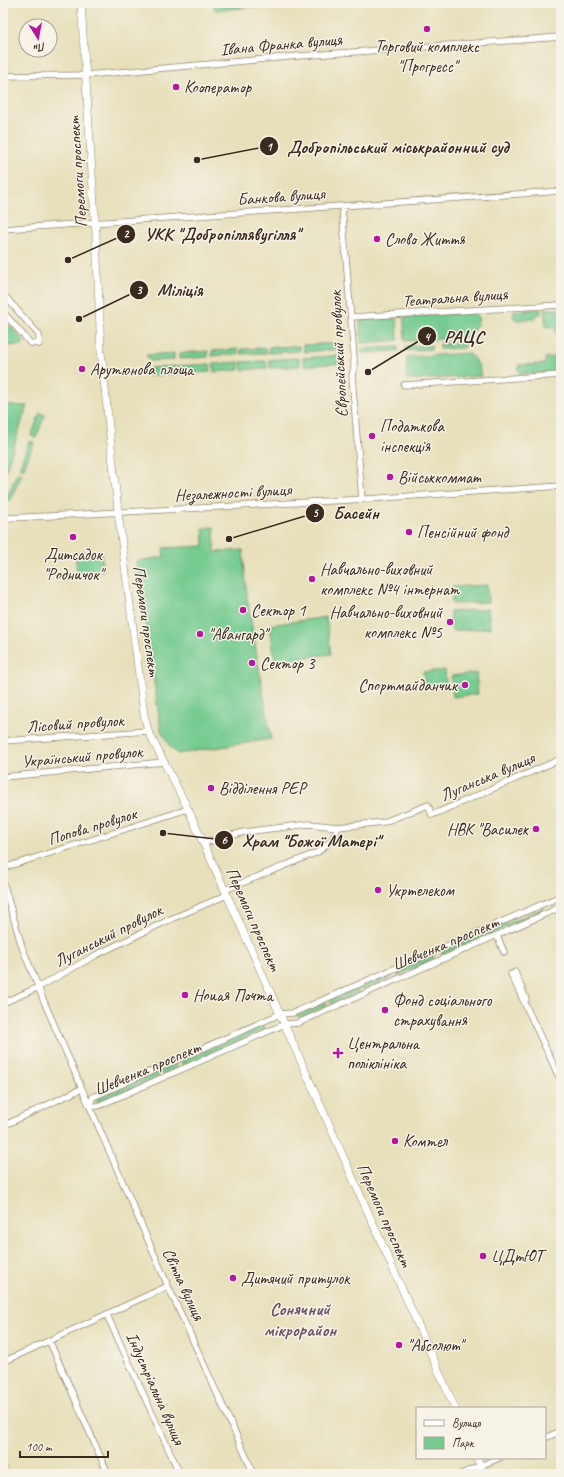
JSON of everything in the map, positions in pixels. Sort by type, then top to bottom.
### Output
[{"type":"main road","name":"Перемоги проспект","points":[[81,3],[95,222],[100,338],[118,512],[144,714],[148,731],[188,809],[455,1407]]},
{"type":"main road","points":[[478,1459],[484,1474]]},
{"type":"street","name":"Івана Франка вулиця","points":[[3,76],[86,75],[299,56],[561,37]]},
{"type":"street","name":"Банкова вулиця","points":[[3,229],[561,192]]},
{"type":"street","name":"Європейський провулок","points":[[342,207],[354,367],[352,376],[362,499]]},
{"type":"street","points":[[3,294],[39,336],[39,344],[30,343],[3,312]]},
{"type":"street","name":"Театральна вулиця","points":[[351,318],[561,305]]},
{"type":"street","points":[[404,385],[561,375]]},
{"type":"street","name":"Незалежності вулиця","points":[[3,516],[10,518],[362,499],[561,486]]},
{"type":"street","name":"Лісовий провулок","points":[[3,741],[148,731]]},
{"type":"street","name":"Луганська вулиця","points":[[203,843],[244,832],[309,824],[338,827],[384,822],[428,805],[432,816],[561,759]]},
{"type":"street","name":"Український провулок","points":[[3,777],[164,762]]},
{"type":"street","name":"Попова провулок","points":[[3,868],[188,809]]},
{"type":"street","points":[[226,893],[318,852],[333,839],[338,827]]},
{"type":"street","name":"Світла вулиця","points":[[3,882],[22,947],[39,987],[44,1004],[168,1286],[254,1474]]},
{"type":"street","name":"Луганський провулок","points":[[3,1003],[39,987],[96,955],[226,893]]},
{"type":"street","name":"Шевченка проспект","points":[[561,896],[293,1013],[280,1014],[93,1097],[89,1106],[98,1106],[285,1024],[298,1023],[561,907]]},
{"type":"street","points":[[497,936],[504,952]]},
{"type":"street","points":[[513,973],[526,999],[525,1002],[561,1081]]},
{"type":"street","points":[[3,1126],[81,1089]]},
{"type":"street","points":[[3,1362],[168,1286]]},
{"type":"street","name":"Індустріальна вулиця","points":[[107,1315],[180,1474]]},
{"type":"street","points":[[49,1340],[108,1474]]},
{"type":"street","points":[[546,1438],[561,1432]]},
{"type":"street","points":[[461,1474],[497,1459]]},
{"type":"street","points":[[3,1466],[7,1474]]},
{"type":"green space","points":[[214,3],[265,3],[266,6],[215,10]]},
{"type":"green space","points":[[541,309],[541,314],[536,315],[534,319],[517,320],[513,317],[514,311]]},
{"type":"green space","points":[[544,309],[561,309],[561,336],[558,336],[553,327],[546,327]]},
{"type":"green space","points":[[476,312],[479,321],[468,338],[405,341],[404,317]]},
{"type":"green space","points":[[3,318],[24,341],[22,345],[3,346]]},
{"type":"green space","points":[[397,318],[398,340],[361,343],[360,320]]},
{"type":"green space","points":[[561,342],[561,372],[520,374],[518,369],[519,365],[545,364],[545,358],[555,357],[556,347]]},
{"type":"green space","points":[[342,343],[342,349],[304,352],[303,345]]},
{"type":"green space","points":[[464,343],[465,348],[440,349],[440,344]]},
{"type":"green space","points":[[431,345],[432,349],[406,351],[406,346]]},
{"type":"green space","points":[[299,346],[299,351],[269,353],[269,347]]},
{"type":"green space","points":[[398,347],[398,351],[361,353],[361,349]]},
{"type":"green space","points":[[266,348],[267,353],[241,354],[241,349]]},
{"type":"green space","points":[[238,349],[238,354],[212,356],[212,351]]},
{"type":"green space","points":[[208,351],[208,357],[179,359],[179,353]]},
{"type":"green space","points":[[174,353],[174,360],[150,361],[146,355]]},
{"type":"green space","points":[[469,353],[479,366],[481,376],[407,380],[406,357]]},
{"type":"green space","points":[[343,355],[343,363],[304,366],[303,358]]},
{"type":"green space","points":[[299,358],[300,366],[270,368],[269,360]]},
{"type":"green space","points":[[266,361],[267,368],[242,370],[241,362]]},
{"type":"green space","points":[[239,362],[239,370],[214,372],[213,364]]},
{"type":"green space","points":[[210,364],[210,372],[179,374],[178,366]]},
{"type":"green space","points":[[175,366],[175,374],[148,376],[150,368]]},
{"type":"green space","points":[[3,405],[27,406],[3,479]]},
{"type":"green space","points":[[40,413],[45,415],[36,438],[31,436]]},
{"type":"green space","points":[[29,441],[34,443],[23,470],[19,468]]},
{"type":"green space","points":[[17,473],[22,474],[10,501],[6,500]]},
{"type":"green space","name":"\"Авангард\"","points":[[214,527],[215,552],[243,550],[247,597],[271,739],[177,754],[169,745],[161,730],[136,561],[164,557],[163,548],[204,546],[203,528]]},
{"type":"green space","points":[[101,551],[103,571],[77,573],[75,553]]},
{"type":"green space","points":[[487,585],[488,602],[452,604],[451,587]]},
{"type":"green space","points":[[488,609],[490,628],[452,631],[450,612]]},
{"type":"green space","points":[[326,617],[331,654],[275,661],[270,625]]},
{"type":"green space","points":[[445,670],[446,684],[425,686],[423,672]]},
{"type":"green space","name":"Спортмайданчик","points":[[476,673],[478,694],[453,697],[451,676]]},
{"type":"green space","points":[[542,908],[544,911],[442,955],[441,952]]},
{"type":"green space","points":[[433,955],[434,959],[398,976],[397,972]]},
{"type":"green space","points":[[387,975],[389,979],[362,990],[361,987]]},
{"type":"green space","points":[[357,988],[359,992],[331,1004],[329,1001]]},
{"type":"green space","points":[[326,1002],[328,1006],[299,1018],[297,1015]]},
{"type":"green space","points":[[263,1025],[265,1029],[183,1066],[181,1061]]},
{"type":"green space","points":[[175,1063],[177,1068],[98,1104],[96,1099]]},
{"type":"place","name":"Торговий комплекс \"Прогресс\"","points":[[427,29]]},
{"type":"place","name":"Кооператор","points":[[176,87]]},
{"type":"place","name":"Добропільський міськрайонний суд","points":[[197,160]]},
{"type":"place","name":"Слово Життя","points":[[377,239]]},
{"type":"place","name":"УКК \"Добропіллявугілля\"","points":[[68,260]]},
{"type":"place","name":"Міліція","points":[[79,319]]},
{"type":"place","name":"Арутюнова площа","points":[[82,369]]},
{"type":"place","name":"РАЦС","points":[[368,372]]},
{"type":"place","name":"Податкова інспекція","points":[[372,436]]},
{"type":"place","name":"Військкоммат","points":[[390,477]]},
{"type":"place","name":"Пенсійний фонд","points":[[409,532]]},
{"type":"place","name":"Дитсадок \"Родничок\"","points":[[73,537]]},
{"type":"place","name":"Басейн","points":[[229,539]]},
{"type":"place","name":"Навчально-виховний комплекс №4 інтернат","points":[[312,579]]},
{"type":"place","name":"Сектор 1","points":[[243,610]]},
{"type":"place","name":"Навчально-виховний комплекс №5","points":[[450,622]]},
{"type":"place","name":"\"Авангард\"","points":[[200,634]]},
{"type":"place","name":"Сектор 3","points":[[252,663]]},
{"type":"place","name":"Спортмайданчик","points":[[465,685]]},
{"type":"place","name":"Відділення РЕР","points":[[211,788]]},
{"type":"place","name":"НВК \"Василек","points":[[536,829]]},
{"type":"place","name":"Храм \"Божої Матері\"","points":[[163,833]]},
{"type":"place","name":"Укртелеком","points":[[378,890]]},
{"type":"place","name":"Ноиая Почта","points":[[185,995]]},
{"type":"place","name":"Фонд соціального страхування","points":[[385,1010]]},
{"type":"place","name":"Центральна поліклініка","points":[[338,1053]]},
{"type":"place","name":"Комтел","points":[[395,1141]]},
{"type":"place","name":"ЦДтЮТ","points":[[483,1256]]},
{"type":"place","name":"Дитячий притулок","points":[[233,1278]]},
{"type":"place","name":"\"Абсолют\"","points":[[399,1345]]},
{"type":"district","name":"Сонячний мікрорайон","points":[[300,1319]]}]
